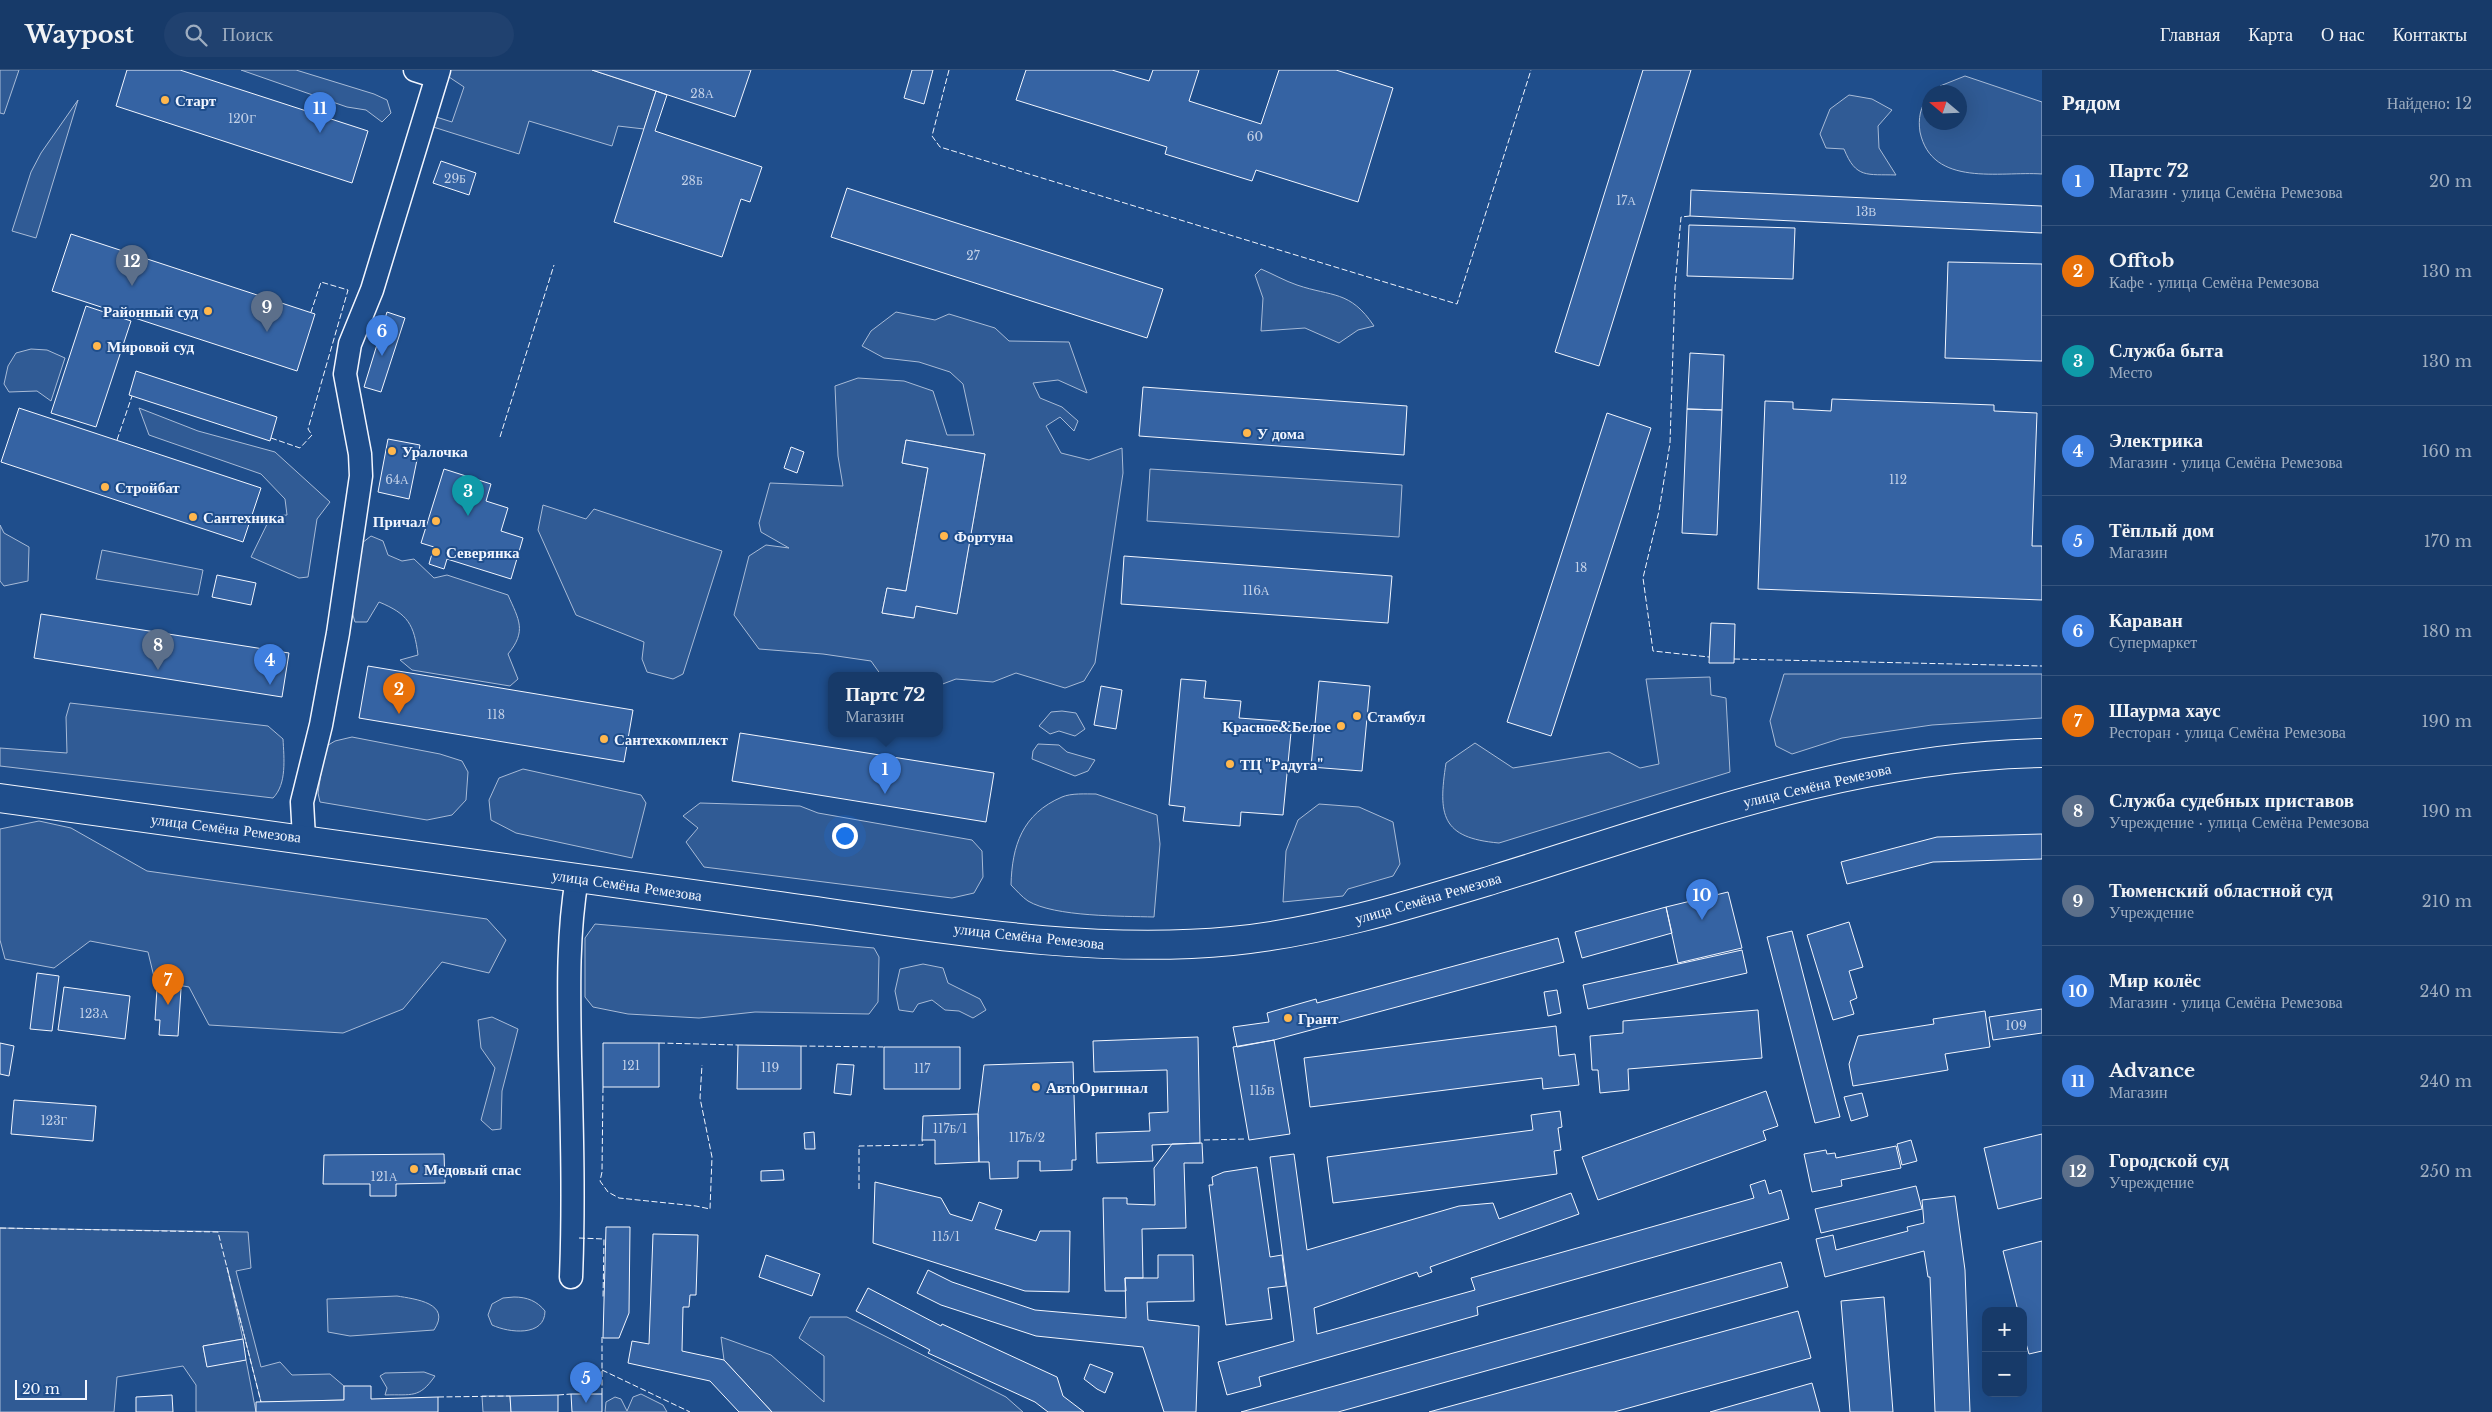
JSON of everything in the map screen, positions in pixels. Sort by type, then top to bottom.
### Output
[{"type":"main road","name":"улица Семёна Ремезова","points":[[0,798],[304,838],[577,878],[1058,941],[1124,945],[1226,941],[1331,925],[1434,898],[1770,794],[1855,774],[1958,758],[2042,753]]},
{"type":"street","points":[[304,838],[302,802],[321,725],[338,632],[361,476],[360,454],[345,374],[350,344],[375,280],[438,73],[415,70]]},
{"type":"street","points":[[571,1277],[573,1206],[568,960],[577,878]]},
{"type":"shaded area","points":[[0,70],[19,70],[4,114],[0,113]]},
{"type":"shaded area","points":[[241,70],[296,70],[374,94],[387,100],[391,113],[382,122],[366,110],[347,107]]},
{"type":"shaded area","points":[[447,70],[592,70],[656,91],[644,129],[618,126],[612,146],[529,121],[519,154],[430,126],[433,116],[452,122],[464,87],[446,75]]},
{"type":"shaded area","points":[[1965,76],[2042,102],[2042,174],[1970,173],[1953,169],[1938,162],[1927,150],[1920,132],[1920,113],[1922,108],[1922,130],[1967,130],[1967,85],[1942,85]]},
{"type":"shaded area","points":[[1849,95],[1872,99],[1892,110],[1878,126],[1879,148],[1896,175],[1864,173],[1853,166],[1844,149],[1826,148],[1820,134],[1830,109]]},
{"type":"shaded area","points":[[78,100],[36,238],[12,231],[31,172],[41,153]]},
{"type":"shaded area","points":[[1261,269],[1288,282],[1340,296],[1348,300],[1365,314],[1374,326],[1358,330],[1339,343],[1305,328],[1261,331],[1263,298],[1255,275]]},
{"type":"shaded area","points":[[896,312],[935,320],[949,314],[995,328],[1009,341],[1069,342],[1087,393],[1058,380],[1033,383],[1040,398],[1062,407],[1078,421],[1074,431],[1060,417],[1046,426],[1061,453],[1089,460],[1122,448],[1123,473],[1095,663],[1084,681],[1065,688],[1016,673],[993,682],[956,679],[943,684],[943,672],[879,672],[871,661],[823,654],[759,649],[734,615],[749,556],[766,545],[789,548],[761,532],[759,523],[770,483],[843,486],[838,456],[835,386],[858,378],[904,381],[933,391],[947,435],[974,435],[963,384],[950,372],[919,362],[884,358],[862,346],[871,331]],"holes":[[[906,440],[985,454],[957,613],[916,606],[913,618],[882,613],[887,588],[906,591],[928,468],[902,463]]]},
{"type":"shaded area","points":[[31,349],[47,350],[65,358],[51,401],[37,391],[9,392],[4,384],[8,366],[16,353]]},
{"type":"shaded area","points":[[139,408],[198,431],[275,452],[330,502],[317,519],[308,577],[299,578],[251,557],[271,516],[287,515],[285,499],[261,474],[149,435]]},
{"type":"shaded area","points":[[1150,469],[1402,485],[1399,537],[1147,521]]},
{"type":"shaded area","points":[[543,505],[586,519],[594,509],[722,551],[683,674],[673,679],[647,672],[642,659],[644,642],[576,615],[538,530]]},
{"type":"shaded area","points":[[0,525],[4,533],[29,547],[28,581],[4,586],[0,581]]},
{"type":"shaded area","points":[[371,536],[383,541],[388,555],[402,561],[414,559],[434,578],[447,575],[508,595],[519,625],[518,639],[508,654],[518,679],[510,686],[412,670],[400,660],[418,655],[412,628],[408,621],[397,611],[379,602],[367,622],[355,622],[352,612],[362,543]]},
{"type":"shaded area","points":[[102,550],[203,570],[198,595],[96,579]]},
{"type":"shaded area","points":[[1784,674],[2042,674],[2042,718],[1932,725],[1842,738],[1792,754],[1776,746],[1770,721]]},
{"type":"shaded area","points":[[1710,677],[1711,695],[1726,698],[1730,772],[1499,843],[1465,836],[1448,821],[1444,810],[1443,797],[1446,763],[1475,743],[1513,768],[1609,752],[1640,768],[1659,764],[1646,679]]},
{"type":"shaded area","points":[[70,703],[268,726],[283,739],[284,770],[281,786],[273,798],[0,766],[0,748],[67,753],[66,717]]},
{"type":"shaded area","points":[[1051,712],[1076,713],[1085,729],[1075,736],[1059,731],[1050,734],[1039,726]]},
{"type":"shaded area","points":[[352,737],[440,754],[462,761],[468,772],[466,800],[452,815],[427,820],[320,802],[318,793],[325,747],[335,741]]},
{"type":"shaded area","points":[[1038,744],[1059,745],[1067,752],[1095,760],[1088,771],[1075,776],[1032,759],[1033,751]]},
{"type":"shaded area","points":[[523,769],[641,795],[646,803],[632,858],[516,833],[491,820],[489,800],[499,778]]},
{"type":"shaded area","points":[[1096,794],[1157,815],[1160,844],[1154,917],[1089,915],[1055,910],[1028,901],[1011,885],[1017,844],[1022,833],[1037,812],[1062,797]]},
{"type":"shaded area","points":[[700,803],[800,806],[818,813],[972,840],[982,851],[983,877],[974,893],[952,898],[704,867],[686,842],[698,828],[683,816]]},
{"type":"shaded area","points":[[1319,804],[1359,807],[1393,822],[1400,864],[1393,876],[1348,889],[1343,896],[1283,902],[1286,851],[1298,820]]},
{"type":"shaded area","points":[[39,821],[71,828],[147,871],[487,919],[506,940],[489,973],[442,962],[403,1009],[343,1033],[209,1025],[189,987],[155,981],[148,952],[90,941],[54,968],[5,959],[0,940],[0,829]]},
{"type":"shaded area","points":[[595,924],[874,948],[879,957],[878,1002],[869,1014],[755,1012],[699,1018],[628,1014],[593,1007],[585,997],[585,938]]},
{"type":"shaded area","points":[[923,964],[943,968],[948,983],[980,999],[986,1010],[973,1018],[959,1011],[945,1010],[932,1000],[918,1004],[913,1012],[899,1010],[895,991],[900,969]]},
{"type":"shaded area","points":[[492,1017],[518,1029],[502,1091],[501,1129],[492,1130],[481,1120],[495,1068],[481,1048],[478,1020]]},
{"type":"shaded area","points":[[0,1228],[248,1232],[251,1268],[236,1271],[261,1367],[280,1362],[292,1375],[330,1374],[344,1386],[344,1400],[261,1402],[227,1267],[243,1339],[203,1346],[207,1366],[246,1360],[256,1412],[196,1412],[196,1385],[183,1366],[117,1377],[114,1412],[0,1412]]},
{"type":"shaded area","points":[[397,1296],[421,1301],[435,1308],[438,1314],[438,1321],[434,1330],[350,1336],[328,1332],[327,1299]]},
{"type":"shaded area","points":[[514,1297],[531,1300],[545,1311],[539,1325],[533,1329],[516,1331],[492,1325],[488,1315],[492,1304],[503,1298]]},
{"type":"shaded area","points":[[810,1317],[847,1317],[1006,1397],[1023,1412],[772,1412],[724,1360],[721,1337],[771,1355],[824,1402],[824,1356],[799,1338]]},
{"type":"shaded area","points":[[424,1372],[435,1376],[419,1392],[408,1395],[385,1395],[387,1388],[380,1376],[385,1373]]},
{"type":"shaded area","points":[[641,1394],[663,1405],[667,1412],[605,1412],[606,1402],[615,1397],[621,1399],[627,1411],[633,1397]]},
{"type":"shaded area","points":[[482,1396],[510,1396],[511,1412],[483,1412]]},
{"type":"building","points":[[127,70],[180,70],[368,131],[352,183],[116,106]]},
{"type":"building","points":[[592,70],[751,70],[735,117]]},
{"type":"building","points":[[912,70],[933,70],[924,104],[904,98]]},
{"type":"building","points":[[1026,70],[1112,70],[1149,81],[1153,70],[1199,70],[1189,101],[1261,124],[1279,70],[1336,70],[1393,88],[1358,202],[1256,170],[1252,181],[1165,154],[1167,147],[1016,100]]},
{"type":"building","points":[[1643,70],[1691,70],[1599,366],[1555,352]]},
{"type":"building","points":[[656,91],[667,95],[655,131],[762,167],[750,202],[741,199],[722,257],[614,222]]},
{"type":"building","points":[[441,161],[476,173],[469,195],[433,183]]},
{"type":"building","points":[[847,188],[1163,289],[1147,338],[831,237]]},
{"type":"building","points":[[1691,190],[2042,206],[2042,233],[1690,216]]},
{"type":"building","points":[[1689,225],[1795,228],[1793,279],[1687,276]]},
{"type":"building","points":[[71,234],[315,314],[297,371],[52,291]]},
{"type":"building","points":[[1948,262],[2042,264],[2042,361],[1945,358]]},
{"type":"building","name":"Мировой суд","points":[[86,306],[131,321],[96,427],[51,413]]},
{"type":"building","points":[[387,312],[405,318],[381,392],[364,387]]},
{"type":"building","points":[[1690,353],[1724,355],[1722,410],[1687,409]]},
{"type":"building","points":[[136,371],[277,417],[270,441],[129,395]]},
{"type":"building","points":[[1143,387],[1407,406],[1404,455],[1139,436]]},
{"type":"building","points":[[1832,399],[1994,405],[1994,411],[2037,413],[2032,546],[2042,546],[2042,600],[1758,589],[1765,401],[1793,402],[1793,409],[1831,411]]},
{"type":"building","points":[[19,408],[261,488],[243,542],[1,462]]},
{"type":"building","points":[[1687,409],[1722,410],[1717,535],[1682,533]]},
{"type":"building","points":[[1607,413],[1651,428],[1551,736],[1507,722]]},
{"type":"building","points":[[388,439],[420,445],[409,499],[378,492]]},
{"type":"building","points":[[906,440],[985,454],[957,614],[916,606],[914,618],[882,613],[887,588],[906,591],[928,468],[902,463]]},
{"type":"building","points":[[791,447],[804,452],[797,473],[784,468]]},
{"type":"building","points":[[444,469],[491,484],[486,501],[508,508],[501,531],[523,538],[511,579],[447,559],[444,569],[429,564],[434,547],[421,543]]},
{"type":"building","points":[[1124,556],[1392,576],[1388,623],[1121,604]]},
{"type":"building","points":[[217,575],[256,583],[251,605],[212,597]]},
{"type":"building","points":[[41,614],[289,653],[282,697],[34,658]]},
{"type":"building","points":[[1711,623],[1735,624],[1734,663],[1709,663]]},
{"type":"building","points":[[368,666],[633,710],[624,762],[359,718]]},
{"type":"building","name":"ТЦ \"Радуга\"","points":[[1181,679],[1206,681],[1204,698],[1241,701],[1239,718],[1292,722],[1283,815],[1241,812],[1240,826],[1204,823],[1183,821],[1185,807],[1169,805]]},
{"type":"building","name":"Красное&Белое","points":[[1319,681],[1370,686],[1362,771],[1311,767]]},
{"type":"building","points":[[1101,686],[1122,690],[1116,729],[1094,725]]},
{"type":"building","points":[[740,733],[994,773],[986,822],[732,781]]},
{"type":"building","points":[[2042,834],[2042,859],[1933,862],[1847,884],[1841,862],[1937,837]]},
{"type":"building","points":[[1728,892],[1742,948],[1678,963],[1666,907]]},
{"type":"building","points":[[1666,907],[1672,933],[1582,958],[1575,932]]},
{"type":"building","points":[[1849,922],[1863,967],[1849,971],[1857,998],[1850,1001],[1854,1014],[1833,1020],[1807,935]]},
{"type":"building","points":[[1792,931],[1840,1117],[1815,1123],[1767,937]]},
{"type":"building","points":[[1558,938],[1564,962],[1274,1040],[1237,1047],[1233,1027],[1269,1022],[1267,1013],[1316,999],[1317,1003]]},
{"type":"building","points":[[1742,950],[1747,973],[1588,1009],[1583,985]]},
{"type":"building","points":[[37,973],[59,976],[52,1031],[30,1029]]},
{"type":"building","points":[[64,987],[130,996],[125,1039],[58,1030]]},
{"type":"building","points":[[157,988],[181,989],[178,1036],[159,1035],[160,1020],[155,1020]]},
{"type":"building","points":[[1557,990],[1561,1013],[1548,1016],[1544,992]]},
{"type":"building","points":[[2042,1009],[2042,1033],[1993,1040],[1989,1017]]},
{"type":"building","points":[[1758,1010],[1762,1058],[1628,1069],[1629,1090],[1600,1093],[1598,1070],[1592,1070],[1590,1036],[1623,1033],[1623,1021]]},
{"type":"building","points":[[1985,1011],[1990,1047],[1945,1054],[1948,1070],[1853,1086],[1849,1064],[1858,1036],[1934,1024],[1933,1019]]},
{"type":"building","points":[[1556,1026],[1559,1056],[1575,1054],[1579,1085],[1543,1089],[1542,1078],[1310,1107],[1304,1058]]},
{"type":"building","points":[[1198,1037],[1200,1143],[1152,1145],[1153,1161],[1097,1163],[1096,1133],[1150,1131],[1149,1113],[1168,1112],[1167,1070],[1094,1072],[1093,1041]]},
{"type":"building","points":[[1274,1040],[1290,1134],[1249,1140],[1233,1047]]},
{"type":"building","points":[[0,1043],[14,1046],[9,1076],[0,1074]]},
{"type":"building","points":[[603,1043],[659,1043],[659,1087],[603,1087]]},
{"type":"building","points":[[738,1045],[801,1046],[801,1089],[737,1089]]},
{"type":"building","points":[[884,1047],[960,1047],[960,1089],[884,1089]]},
{"type":"building","points":[[1073,1062],[1076,1160],[1072,1160],[1072,1170],[1040,1171],[1040,1161],[1018,1161],[1018,1178],[990,1179],[989,1162],[979,1162],[978,1114],[984,1065]]},
{"type":"building","points":[[837,1064],[854,1065],[851,1095],[834,1093]]},
{"type":"building","points":[[1766,1091],[1778,1126],[1763,1131],[1766,1140],[1598,1200],[1582,1157]]},
{"type":"building","points":[[1862,1093],[1868,1116],[1851,1121],[1844,1097]]},
{"type":"building","points":[[14,1100],[96,1106],[93,1141],[11,1134]]},
{"type":"building","points":[[1560,1111],[1562,1127],[1558,1128],[1561,1150],[1554,1151],[1557,1174],[1333,1203],[1327,1157],[1533,1130],[1531,1115]]},
{"type":"building","points":[[978,1114],[979,1162],[935,1164],[935,1140],[922,1140],[923,1116]]},
{"type":"building","points":[[814,1132],[815,1149],[805,1149],[804,1133]]},
{"type":"building","points":[[2042,1134],[2042,1198],[1998,1209],[1984,1148]]},
{"type":"building","points":[[1911,1140],[1917,1161],[1902,1165],[1897,1144]]},
{"type":"building","points":[[1202,1143],[1203,1163],[1184,1163],[1186,1228],[1142,1229],[1143,1278],[1125,1278],[1126,1291],[1105,1291],[1103,1198],[1127,1198],[1127,1204],[1155,1205],[1154,1168],[1172,1144]]},
{"type":"building","points":[[1896,1146],[1901,1168],[1841,1180],[1842,1186],[1812,1192],[1804,1154],[1826,1150],[1827,1154],[1835,1153],[1836,1158]]},
{"type":"building","points":[[444,1154],[445,1183],[396,1184],[396,1196],[370,1196],[370,1184],[323,1184],[324,1155]]},
{"type":"building","points":[[1294,1154],[1307,1250],[1459,1206],[1493,1203],[1499,1219],[1571,1193],[1579,1214],[1430,1267],[1432,1272],[1419,1277],[1417,1272],[1314,1308],[1317,1334],[1475,1290],[1471,1278],[1754,1198],[1750,1185],[1765,1180],[1769,1194],[1781,1190],[1789,1219],[1477,1307],[1478,1315],[1259,1377],[1261,1386],[1227,1395],[1218,1362],[1294,1341],[1270,1157]]},
{"type":"building","points":[[1257,1167],[1270,1257],[1282,1255],[1286,1286],[1268,1288],[1272,1319],[1226,1325],[1209,1185],[1213,1185],[1212,1177],[1224,1172]]},
{"type":"building","points":[[783,1170],[784,1180],[761,1181],[761,1171]]},
{"type":"building","points":[[875,1182],[941,1198],[950,1214],[972,1221],[979,1202],[1002,1210],[995,1229],[1036,1241],[1040,1231],[1070,1231],[1069,1292],[1025,1291],[873,1243]]},
{"type":"building","points":[[1916,1186],[1922,1209],[1821,1233],[1815,1209]]},
{"type":"building","points":[[1955,1196],[1965,1270],[1970,1412],[1935,1412],[1930,1277],[1928,1277],[1924,1251],[1825,1277],[1816,1239],[1833,1235],[1836,1250],[1908,1231],[1907,1227],[1924,1223],[1922,1200]]},
{"type":"building","points":[[606,1227],[630,1227],[629,1313],[619,1338],[603,1338]]},
{"type":"building","points":[[653,1234],[698,1235],[696,1295],[690,1295],[689,1307],[683,1307],[682,1351],[724,1360],[772,1412],[739,1412],[710,1381],[628,1363],[632,1341],[649,1344]]},
{"type":"building","points":[[2042,1241],[2042,1351],[2029,1354],[2027,1347],[2027,1307],[2017,1307],[2003,1251]]},
{"type":"building","points":[[766,1255],[820,1274],[812,1296],[759,1277]]},
{"type":"building","points":[[1158,1255],[1193,1255],[1194,1301],[1147,1302],[1148,1320],[1199,1326],[1196,1412],[1164,1412],[1143,1347],[1036,1336],[941,1305],[917,1293],[928,1270],[952,1282],[1035,1310],[1126,1318],[1125,1278],[1158,1278]]},
{"type":"building","points":[[1781,1262],[1788,1287],[1338,1412],[1241,1412]]},
{"type":"building","points":[[868,1288],[941,1326],[942,1324],[1057,1377],[1063,1396],[1084,1412],[1048,1412],[1035,1402],[928,1353],[930,1350],[856,1311]]},
{"type":"building","points":[[1884,1297],[1893,1412],[1850,1412],[1841,1301]]},
{"type":"building","points":[[1798,1311],[1811,1358],[1614,1412],[1429,1412]]},
{"type":"building","points":[[243,1339],[246,1360],[207,1367],[203,1346]]},
{"type":"building","points":[[1090,1364],[1113,1373],[1105,1393],[1084,1379]]},
{"type":"building","points":[[1812,1383],[1820,1412],[1710,1412]]},
{"type":"building","points":[[344,1386],[371,1386],[371,1399],[438,1397],[438,1412],[256,1412],[256,1402],[344,1400]]},
{"type":"building","points":[[571,1394],[602,1394],[602,1412],[572,1412]]},
{"type":"building","points":[[172,1395],[173,1412],[136,1412],[136,1397]]},
{"type":"building","points":[[558,1395],[558,1412],[511,1412],[510,1396]]},
{"type":"fence","points":[[949,70],[932,136],[940,147],[1457,304],[1531,70]]},
{"type":"fence","points":[[1690,216],[1681,217],[1675,287],[1670,443],[1659,511],[1643,578],[1653,651],[1709,657]]},
{"type":"fence","points":[[500,437],[554,265]]},
{"type":"fence","points":[[271,438],[300,448],[312,435],[308,429],[348,290],[321,282],[311,312]]},
{"type":"fence","points":[[117,440],[132,396]]},
{"type":"fence","points":[[1734,659],[2042,666]]},
{"type":"fence","points":[[659,1043],[738,1045]]},
{"type":"fence","points":[[801,1046],[884,1047]]},
{"type":"fence","points":[[603,1087],[602,1172],[600,1181],[608,1192],[619,1198],[710,1209],[712,1157],[700,1098],[702,1065]]},
{"type":"fence","points":[[1204,1140],[1245,1139]]},
{"type":"fence","points":[[859,1189],[859,1146],[923,1145],[922,1140]]},
{"type":"fence","points":[[0,1228],[218,1232],[261,1402]]},
{"type":"fence","points":[[579,1238],[604,1239],[603,1299]]},
{"type":"fence","points":[[602,1336],[602,1394]]},
{"type":"fence","points":[[602,1370],[690,1412]]},
{"type":"fence","points":[[558,1395],[571,1394]]},
{"type":"fence","points":[[438,1397],[510,1396]]},
{"type":"place","name":"Старт","points":[[165,100]]},
{"type":"place","name":"Advance","points":[[320,133]]},
{"type":"place","name":"Городской суд","points":[[132,286]]},
{"type":"place","name":"Районный суд","points":[[208,311]]},
{"type":"place","name":"Тюменский областной суд","points":[[267,332]]},
{"type":"place","name":"Мировой суд","points":[[97,346]]},
{"type":"place","name":"Караван","points":[[382,356]]},
{"type":"place","name":"У дома","points":[[1247,433]]},
{"type":"place","name":"Уралочка","points":[[392,451]]},
{"type":"place","name":"Стройбат","points":[[105,487]]},
{"type":"place","name":"Служба быта","points":[[468,516]]},
{"type":"place","name":"Сантехника","points":[[193,517]]},
{"type":"place","name":"Причал","points":[[436,521]]},
{"type":"place","name":"Фортуна","points":[[944,536]]},
{"type":"place","name":"Северянка","points":[[436,552]]},
{"type":"place","name":"Служба судебных приставов","points":[[158,670]]},
{"type":"place","name":"Электрика","points":[[270,685]]},
{"type":"place","name":"Offtob","points":[[399,714]]},
{"type":"place","name":"Стамбул","points":[[1357,716]]},
{"type":"place","name":"Красное&Белое","points":[[1341,726]]},
{"type":"place","name":"Сантехкомплект","points":[[604,739]]},
{"type":"place","name":"ТЦ \"Радуга\"","points":[[1230,764]]},
{"type":"place","name":"Партс 72","points":[[885,794]]},
{"type":"place","name":"Мир колёс","points":[[1702,920]]},
{"type":"place","name":"Шаурма хаус","points":[[168,1005]]},
{"type":"place","name":"Грант","points":[[1288,1018]]},
{"type":"place","name":"АвтоОригинал","points":[[1036,1087]]},
{"type":"place","name":"Медовый спас","points":[[414,1169]]},
{"type":"place","name":"Тёплый дом","points":[[586,1403]]}]
